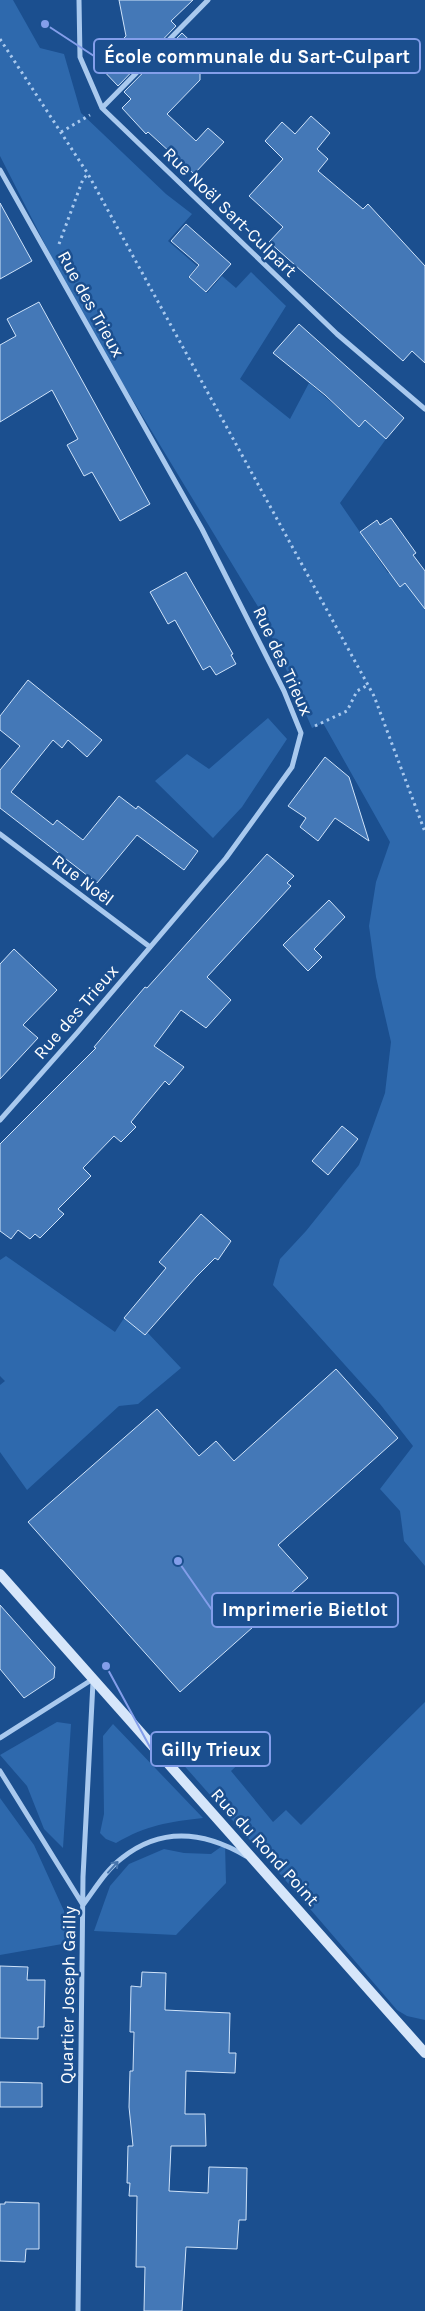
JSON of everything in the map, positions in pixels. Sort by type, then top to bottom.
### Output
[{"type":"street","name":"Rue Noël Sart-Culpart","points":[[79,0],[80,57],[102,108],[337,334],[425,410]]},
{"type":"street","points":[[102,108],[208,0]]},
{"type":"street","name":"Rue des Trieux","points":[[0,170],[202,529],[284,690],[301,733],[292,766],[226,858],[0,1120]]},
{"type":"street","name":"Rue Noël","points":[[0,834],[150,947]]},
{"type":"street","name":"Rue du Rond Point","points":[[0,1574],[425,2053]]},
{"type":"street","points":[[0,1738],[94,1679]]},
{"type":"street","name":"Quartier Joseph Gailly","points":[[78,2311],[83,1905],[94,1679]]},
{"type":"street","points":[[0,1771],[83,1905],[121,1859],[142,1844],[167,1836],[197,1836],[225,1844],[257,1863]]},
{"type":"path","points":[[0,39],[88,174],[374,696],[425,832]]},
{"type":"path","points":[[61,132],[102,108]]},
{"type":"path","points":[[59,244],[83,179],[88,174]]},
{"type":"path","points":[[301,733],[347,711],[357,691],[368,685]]},
{"type":"shaded area","points":[[0,0],[13,0],[40,48],[64,54],[81,113],[166,194],[192,214],[168,241],[197,266],[188,277],[207,293],[222,276],[236,288],[251,272],[286,306],[240,379],[290,419],[309,383],[359,426],[365,420],[386,439],[340,503],[388,573],[391,571],[401,586],[421,574],[425,574],[425,1566],[404,1541],[400,1511],[380,1489],[413,1446],[380,1404],[273,1285],[280,1259],[306,1231],[359,1165],[385,1093],[391,1042],[376,977],[369,926],[376,882],[390,842],[323,723],[312,728],[260,610],[80,313],[0,156]]},
{"type":"shaded area","points":[[268,718],[287,739],[242,807],[213,838],[155,781],[187,754],[209,769]]},
{"type":"shaded area","points":[[6,1256],[115,1332],[126,1315],[146,1331],[181,1368],[138,1404],[119,1406],[27,1490],[0,1452],[0,1385],[5,1381],[0,1376],[0,1260]]},
{"type":"shaded area","points":[[425,1702],[425,2020],[407,2016],[397,2010],[180,1761],[186,1751],[235,1751],[246,1757],[231,1771],[273,1822],[286,1810],[301,1825]]},
{"type":"shaded area","points":[[57,1722],[71,1724],[63,1848],[44,1829],[27,1786],[0,1755]]},
{"type":"shaded area","points":[[113,1724],[203,1818],[158,1825],[116,1843],[106,1839],[100,1833],[104,1814],[103,1736]]},
{"type":"shaded area","points":[[0,1798],[34,1845],[64,1911],[68,1943],[0,1955]]},
{"type":"shaded area","points":[[225,1844],[226,1883],[176,1935],[94,1931],[110,1886],[129,1864],[164,1849],[184,1853],[211,1854]]},
{"type":"building","points":[[119,0],[193,0],[171,21],[176,26],[118,86],[98,65],[126,36]]},
{"type":"building","points":[[182,33],[206,56],[194,67],[200,73],[200,80],[167,114],[196,141],[208,128],[224,142],[194,174],[148,132],[146,134],[122,108],[131,99],[124,92]]},
{"type":"building","points":[[311,116],[330,133],[317,149],[328,159],[318,171],[363,209],[368,204],[425,266],[425,363],[412,351],[403,361],[269,242],[283,227],[249,196],[283,159],[265,141],[282,122],[295,134]]},
{"type":"building","points":[[0,203],[32,261],[0,279]]},
{"type":"building","points":[[186,224],[231,264],[206,292],[189,277],[199,265],[171,241]]},
{"type":"building","points":[[39,302],[150,504],[120,521],[92,472],[84,476],[67,445],[78,439],[52,390],[0,422],[0,345],[16,336],[7,319]]},
{"type":"building","points":[[299,324],[404,418],[386,439],[365,420],[359,427],[325,395],[273,353]]},
{"type":"building","points":[[391,518],[416,553],[413,555],[425,571],[425,609],[405,583],[400,587],[360,532],[377,520],[380,525]]},
{"type":"building","points":[[186,572],[233,654],[231,655],[236,664],[216,675],[210,666],[203,670],[175,620],[168,624],[150,592]]},
{"type":"building","points":[[28,680],[102,740],[87,757],[68,740],[62,748],[53,740],[11,792],[53,825],[57,820],[83,840],[119,796],[136,809],[138,806],[198,851],[184,870],[137,835],[97,883],[0,808],[0,770],[20,746],[0,730],[0,716]]},
{"type":"building","points":[[325,757],[349,777],[369,841],[335,818],[318,841],[300,827],[306,818],[288,806]]},
{"type":"building","points":[[267,854],[294,876],[287,883],[291,886],[207,977],[231,1000],[206,1028],[181,1010],[154,1046],[184,1067],[169,1085],[165,1081],[131,1122],[136,1127],[121,1142],[114,1136],[83,1168],[91,1176],[58,1209],[64,1214],[40,1238],[35,1234],[30,1239],[18,1230],[11,1239],[0,1231],[0,1144],[96,1048],[94,1047],[145,987],[147,988]]},
{"type":"building","points":[[329,900],[345,917],[314,949],[322,957],[308,971],[283,945]]},
{"type":"building","points":[[14,949],[57,990],[23,1025],[38,1038],[0,1079],[0,964]]},
{"type":"building","points":[[342,1126],[358,1139],[328,1175],[312,1161]]},
{"type":"building","points":[[201,1214],[231,1241],[218,1260],[215,1258],[196,1277],[145,1335],[124,1318],[166,1268],[159,1262]]},
{"type":"building","points":[[336,1369],[398,1438],[278,1545],[308,1578],[180,1692],[28,1522],[157,1409],[199,1456],[216,1441],[234,1461]]},
{"type":"building","points":[[0,1605],[55,1667],[54,1678],[24,1698],[0,1669]]},
{"type":"building","points":[[0,1966],[28,1967],[27,1980],[45,1980],[44,2027],[38,2027],[38,2039],[0,2038]]},
{"type":"building","points":[[142,1972],[166,1973],[165,2010],[230,2013],[229,2053],[236,2053],[235,2073],[186,2071],[185,2114],[205,2114],[206,2146],[171,2146],[169,2191],[208,2193],[209,2167],[247,2168],[246,2220],[239,2220],[237,2249],[186,2247],[182,2311],[144,2311],[145,2267],[136,2267],[137,2196],[129,2196],[130,2183],[127,2183],[128,2146],[133,2146],[129,2107],[130,2071],[133,2071],[134,2032],[130,2032],[131,1986],[141,1987]]},
{"type":"building","points":[[0,2082],[42,2083],[42,2107],[0,2107]]},
{"type":"building","points":[[5,2202],[39,2203],[39,2249],[26,2249],[25,2262],[0,2261],[0,2204],[5,2204]]},
{"type":"place","name":"École communale du Sart-Culpart","points":[[45,24]]},
{"type":"place","name":"Imprimerie Bietlot","points":[[178,1561]]},
{"type":"place","name":"Gilly Trieux","points":[[106,1666]]}]
